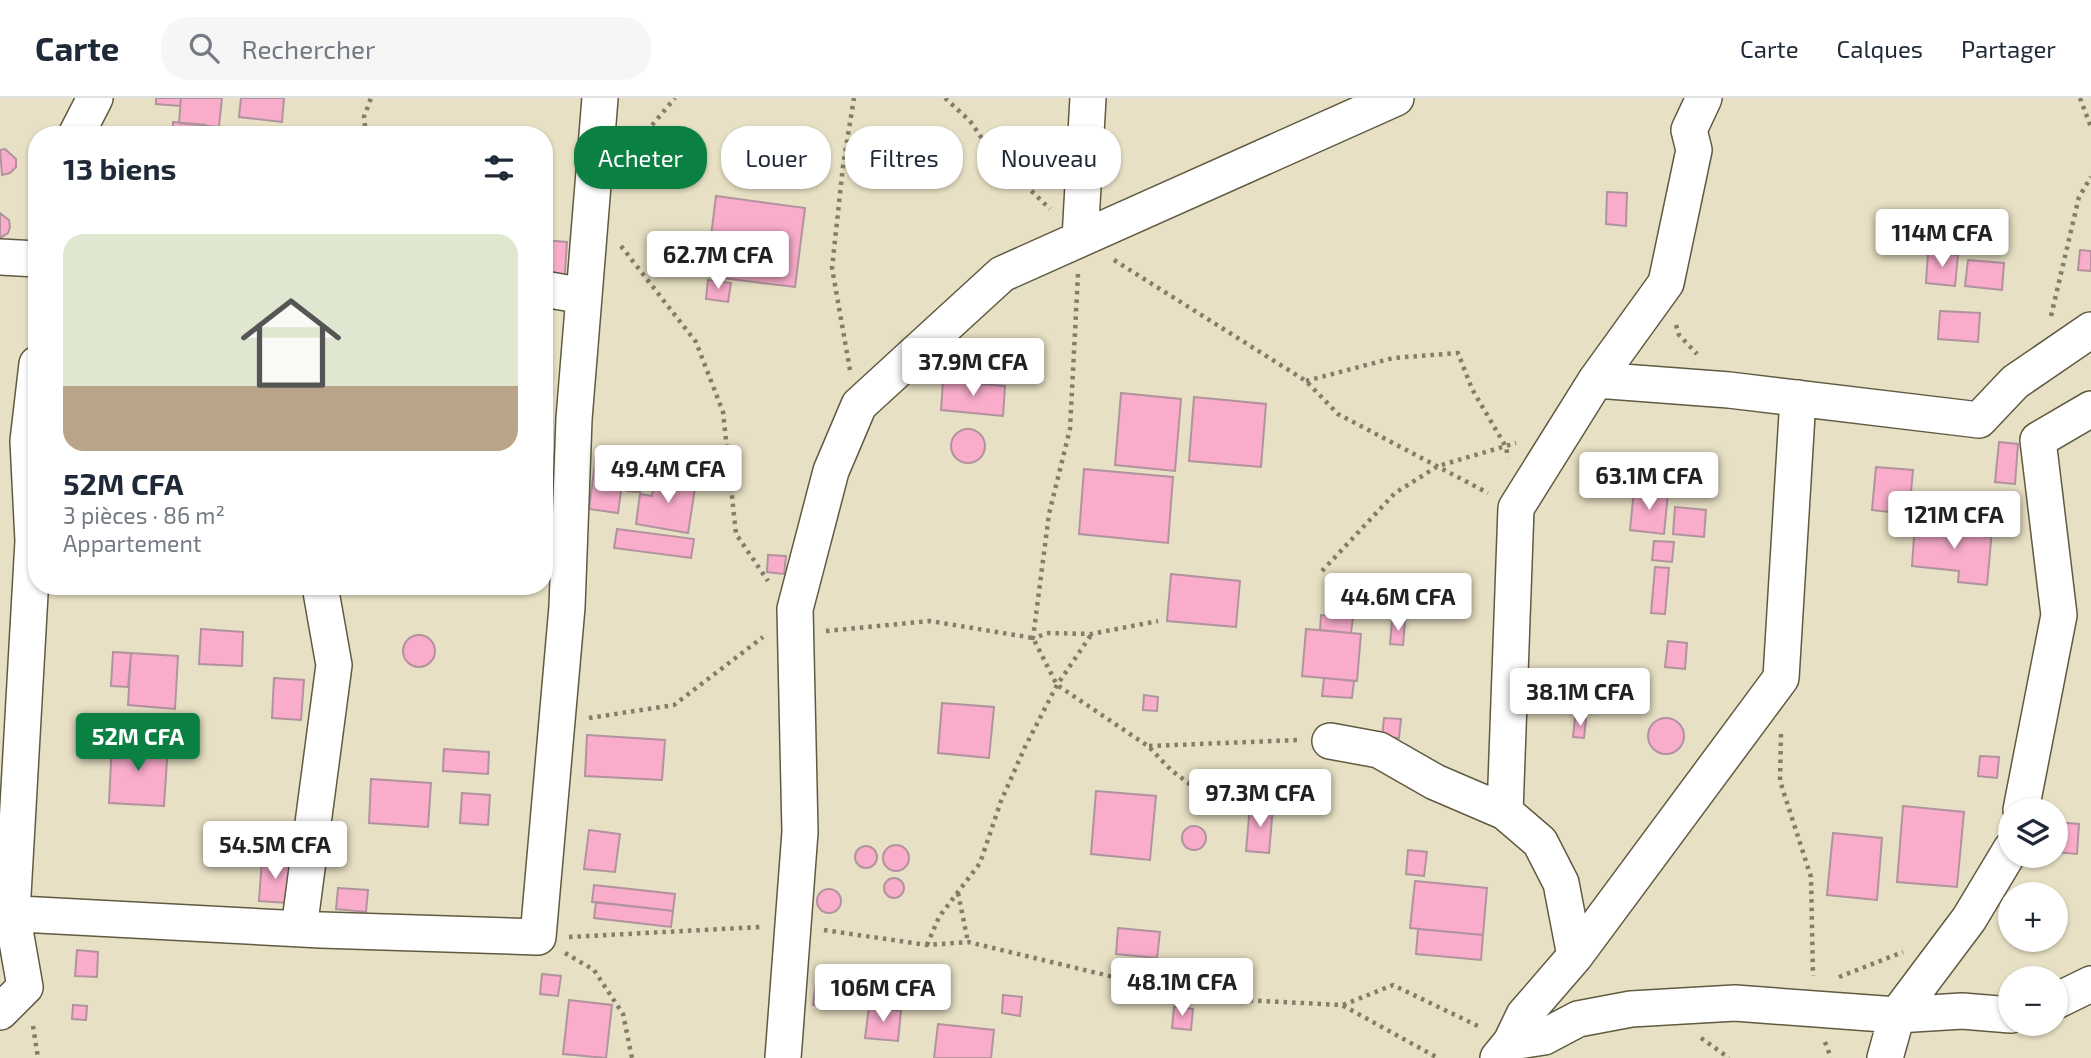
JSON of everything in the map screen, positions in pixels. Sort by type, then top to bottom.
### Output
[{"type":"street","points":[[81,126],[95,98]]},
{"type":"street","points":[[6,913],[299,929],[538,937],[567,607],[584,296],[589,221],[600,131],[600,98]]},
{"type":"street","points":[[1080,239],[1088,98]]},
{"type":"street","points":[[783,1058],[800,832],[795,609],[831,471],[859,405],[1002,274],[1396,98]]},
{"type":"street","points":[[1505,812],[1516,508],[1596,380],[1666,283],[1694,150],[1689,130],[1704,98]]},
{"type":"street","points":[[0,257],[28,259]]},
{"type":"street","points":[[553,291],[584,296]]},
{"type":"street","points":[[1596,380],[1729,390],[1979,420],[2015,382],[2091,330]]},
{"type":"street","points":[[1505,1050],[1524,1015],[1575,956],[1781,678],[1798,398]]},
{"type":"street","points":[[2023,798],[2059,615],[2038,440],[2091,409]]},
{"type":"street","points":[[0,1012],[25,987],[6,913],[29,595]]},
{"type":"street","points":[[299,929],[334,665],[322,595]]},
{"type":"street","points":[[1330,741],[1379,750],[1435,782],[1505,812],[1539,842],[1561,883],[1575,956]]},
{"type":"street","points":[[1885,1058],[1897,1015],[1953,940],[1999,868]]},
{"type":"street","points":[[2068,995],[2091,984]]},
{"type":"street","points":[[1505,1050],[1544,1037],[1578,1018],[1631,1009],[1735,1003],[1897,1015],[1962,1011],[1998,1014]]},
{"type":"path","points":[[365,126],[364,117],[371,98]]},
{"type":"path","points":[[651,126],[674,98]]},
{"type":"path","points":[[854,98],[842,166],[832,268],[841,332],[859,405]]},
{"type":"path","points":[[945,98],[970,121],[992,153],[1080,239],[1306,382],[1338,414],[1516,508]]},
{"type":"path","points":[[2080,98],[2091,127]]},
{"type":"path","points":[[2037,365],[2079,197],[2091,177]]},
{"type":"path","points":[[589,221],[609,230],[696,342],[723,412],[736,534],[761,573],[820,631],[930,621],[1034,638],[1049,633],[1091,634],[1158,621]]},
{"type":"path","points":[[1080,239],[1070,429],[1049,514],[1034,638],[1057,685],[1148,746],[1171,770],[1204,795]]},
{"type":"path","points":[[1666,283],[1679,335],[1729,390]]},
{"type":"path","points":[[1306,382],[1393,358],[1458,353],[1472,389],[1506,447],[1516,508]]},
{"type":"path","points":[[1322,571],[1395,493],[1438,466],[1518,443]]},
{"type":"path","points":[[557,723],[674,705],[746,652],[795,609]]},
{"type":"path","points":[[927,945],[939,917],[980,863],[1001,801],[1057,685],[1091,634]]},
{"type":"path","points":[[1781,730],[1780,781],[1811,877],[1814,1009]]},
{"type":"path","points":[[1148,746],[1269,740],[1330,741]]},
{"type":"path","points":[[958,892],[968,942]]},
{"type":"path","points":[[538,937],[610,937],[793,925],[927,945],[968,942],[1201,998],[1342,1005],[1393,985],[1505,1050]]},
{"type":"path","points":[[538,937],[594,970],[623,1014],[632,1058]]},
{"type":"path","points":[[1814,1009],[1831,980],[1890,956],[1953,940]]},
{"type":"path","points":[[1342,1005],[1438,1058]]},
{"type":"building","points":[[156,98],[181,98],[180,106],[156,104]]},
{"type":"building","points":[[181,98],[222,98],[219,126],[179,123]]},
{"type":"building","points":[[241,98],[284,98],[282,122],[239,117]]},
{"type":"building","points":[[173,122],[206,125],[206,126],[173,126]]},
{"type":"building","points":[[5,149],[16,159],[16,167],[10,173],[2,175],[0,150]]},
{"type":"building","points":[[1607,192],[1627,193],[1626,226],[1606,224]]},
{"type":"building","points":[[716,196],[805,208],[795,287],[706,276]]},
{"type":"building","points":[[0,213],[9,220],[10,227],[8,233],[0,238]]},
{"type":"building","points":[[1931,222],[1949,224],[1947,244],[1929,242]]},
{"type":"building","points":[[553,241],[567,242],[564,287],[553,286]]},
{"type":"building","points":[[2080,250],[2091,251],[2091,271],[2078,270]]},
{"type":"building","points":[[1928,252],[1958,255],[1955,286],[1926,283]]},
{"type":"building","points":[[1968,260],[2004,263],[2002,290],[1965,286]]},
{"type":"building","points":[[708,280],[731,283],[728,302],[706,299]]},
{"type":"building","points":[[1940,311],[1980,313],[1978,342],[1938,339]]},
{"type":"building","points":[[943,381],[1005,386],[1003,416],[941,410]]},
{"type":"building","points":[[1121,393],[1181,399],[1175,471],[1115,465]]},
{"type":"building","points":[[1194,397],[1266,404],[1261,467],[1189,461]]},
{"type":"building","points":[[968,429],[980,434],[985,446],[980,458],[968,463],[956,458],[951,446],[956,434]]},
{"type":"building","points":[[1999,442],[2018,444],[2015,484],[1995,482]]},
{"type":"building","points":[[597,448],[654,456],[650,483],[641,481],[640,492],[627,491],[627,484],[622,484],[618,513],[589,509]]},
{"type":"building","points":[[1876,467],[1913,470],[1909,514],[1872,510]]},
{"type":"building","points":[[1084,469],[1173,477],[1168,543],[1079,534]]},
{"type":"building","points":[[655,475],[696,482],[688,533],[636,524],[640,494],[652,496]]},
{"type":"building","points":[[1634,490],[1668,493],[1664,534],[1630,530]]},
{"type":"building","points":[[1675,507],[1706,510],[1704,537],[1673,534]]},
{"type":"building","points":[[1915,523],[1992,530],[1987,585],[1958,582],[1959,571],[1912,566]]},
{"type":"building","points":[[617,529],[694,539],[691,558],[614,548]]},
{"type":"building","points":[[1654,541],[1674,542],[1672,562],[1652,560]]},
{"type":"building","points":[[768,555],[786,556],[784,574],[767,572]]},
{"type":"building","points":[[1655,567],[1669,568],[1665,614],[1651,613]]},
{"type":"building","points":[[1171,574],[1240,581],[1236,627],[1167,621]]},
{"type":"building","points":[[1321,615],[1353,618],[1351,633],[1320,630]]},
{"type":"building","points":[[1392,621],[1405,622],[1403,645],[1390,644]]},
{"type":"building","points":[[201,629],[243,632],[242,666],[199,664]]},
{"type":"building","points":[[1306,629],[1361,634],[1357,681],[1302,676]]},
{"type":"building","points":[[419,635],[430,640],[435,651],[430,662],[419,667],[408,662],[403,651],[408,640]]},
{"type":"building","points":[[1668,641],[1687,643],[1685,669],[1665,667]]},
{"type":"building","points":[[113,652],[131,653],[128,687],[111,686]]},
{"type":"building","points":[[131,653],[178,656],[175,709],[128,705]]},
{"type":"building","points":[[274,678],[304,680],[301,720],[272,718]]},
{"type":"building","points":[[1324,678],[1354,681],[1352,698],[1322,696]]},
{"type":"building","points":[[1144,695],[1158,697],[1157,711],[1143,710]]},
{"type":"building","points":[[942,703],[994,707],[989,758],[938,753]]},
{"type":"building","points":[[1384,718],[1401,719],[1399,738],[1382,737]]},
{"type":"building","points":[[1575,718],[1586,719],[1584,738],[1573,737]]},
{"type":"building","points":[[1666,718],[1679,723],[1684,736],[1679,749],[1666,754],[1653,749],[1648,736],[1653,723]]},
{"type":"building","points":[[587,735],[665,740],[662,780],[585,776]]},
{"type":"building","points":[[112,741],[168,744],[164,806],[109,803]]},
{"type":"building","points":[[444,749],[489,752],[488,774],[443,771]]},
{"type":"building","points":[[1980,756],[1999,757],[1997,778],[1978,776]]},
{"type":"building","points":[[371,779],[431,783],[428,827],[369,823]]},
{"type":"building","points":[[1096,791],[1156,796],[1150,860],[1091,854]]},
{"type":"building","points":[[462,793],[490,795],[488,825],[460,823]]},
{"type":"building","points":[[1250,805],[1273,807],[1269,853],[1246,851]]},
{"type":"building","points":[[1903,806],[1964,812],[1957,887],[1897,882]]},
{"type":"building","points":[[2068,823],[2079,824],[2077,854],[2068,853]]},
{"type":"building","points":[[1189,826],[1199,826],[1206,833],[1206,843],[1199,850],[1189,850],[1182,843],[1182,833]]},
{"type":"building","points":[[589,830],[620,834],[615,872],[584,869]]},
{"type":"building","points":[[1833,833],[1882,838],[1877,900],[1827,895]]},
{"type":"building","points":[[896,845],[905,849],[909,858],[905,867],[896,871],[887,867],[883,858],[887,849]]},
{"type":"building","points":[[862,846],[870,846],[877,853],[877,861],[870,868],[862,868],[855,861],[855,853]]},
{"type":"building","points":[[1408,850],[1427,852],[1424,876],[1406,874]]},
{"type":"building","points":[[262,859],[291,862],[288,903],[259,901]]},
{"type":"building","points":[[894,878],[901,881],[904,888],[901,895],[894,898],[887,895],[884,888],[887,881]]},
{"type":"building","points":[[1415,881],[1487,888],[1483,935],[1410,928]]},
{"type":"building","points":[[594,885],[675,894],[673,911],[592,902]]},
{"type":"building","points":[[338,888],[368,890],[366,912],[336,909]]},
{"type":"building","points":[[829,889],[837,893],[841,901],[837,909],[829,913],[821,909],[817,901],[821,893]]},
{"type":"building","points":[[596,902],[673,911],[671,927],[594,918]]},
{"type":"building","points":[[1118,928],[1160,932],[1157,958],[1116,954]]},
{"type":"building","points":[[1418,929],[1483,935],[1481,960],[1416,954]]},
{"type":"building","points":[[77,950],[98,952],[97,977],[75,976]]},
{"type":"building","points":[[542,974],[561,976],[558,996],[540,994]]},
{"type":"building","points":[[816,982],[842,985],[839,1009],[813,1005]]},
{"type":"building","points":[[1003,995],[1022,997],[1020,1016],[1002,1013]]},
{"type":"building","points":[[569,1000],[612,1005],[606,1058],[563,1054]]},
{"type":"building","points":[[73,1005],[87,1006],[86,1020],[72,1019]]},
{"type":"building","points":[[869,1007],[901,1011],[898,1041],[865,1038]]},
{"type":"building","points":[[1174,1007],[1193,1009],[1191,1030],[1172,1028]]},
{"type":"building","points":[[938,1024],[994,1030],[991,1058],[934,1058]]}]
